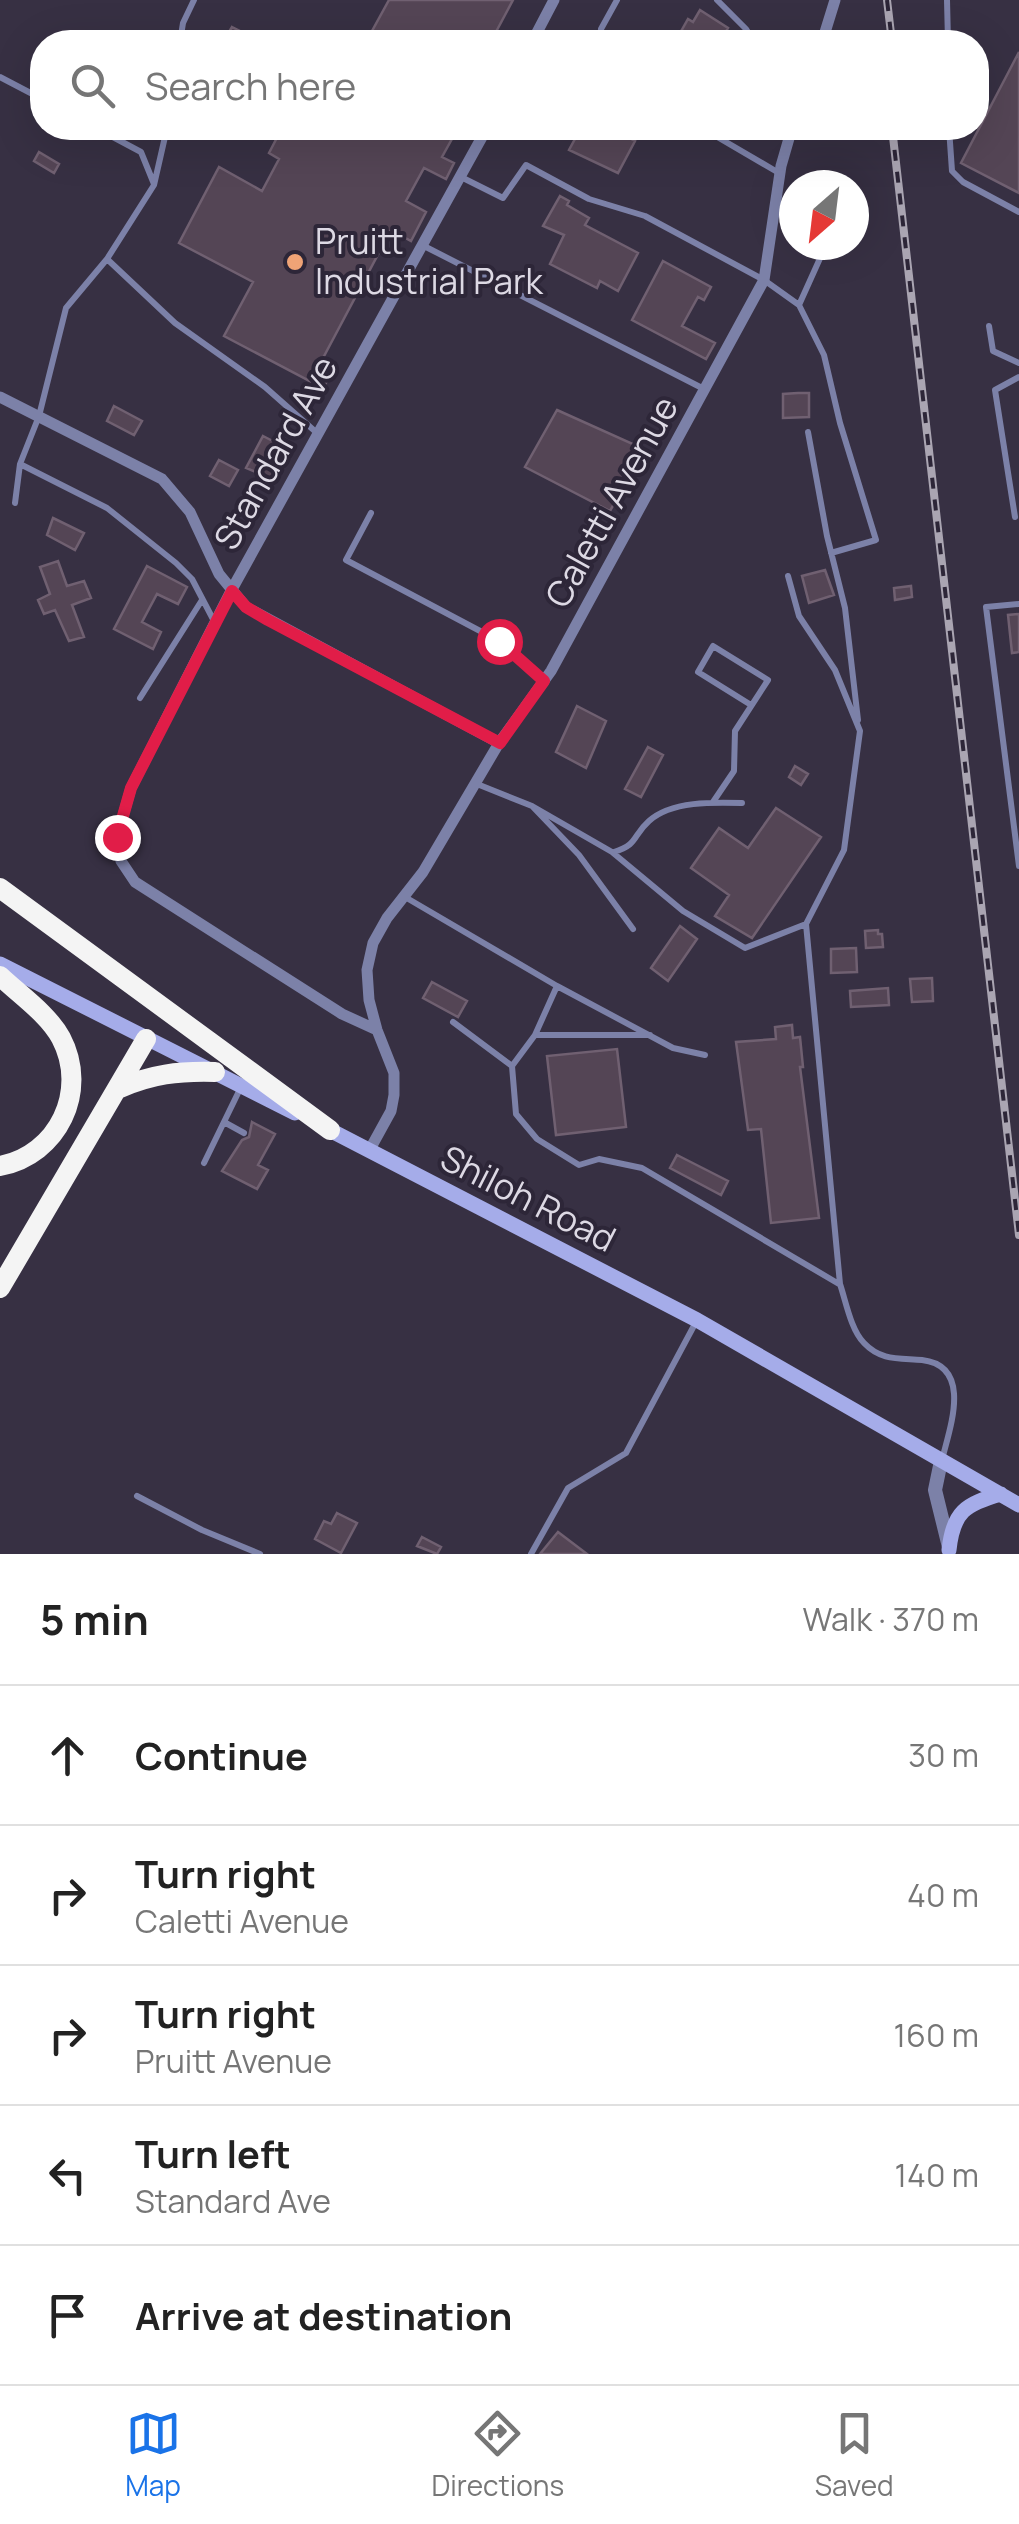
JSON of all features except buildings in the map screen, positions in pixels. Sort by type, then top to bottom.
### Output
[{"type":"highway","points":[[0,888],[330,1130]]},
{"type":"highway","points":[[0,976],[58,1034],[68,1054],[72,1086],[70,1105],[50,1139],[21,1160],[0,1166]]},
{"type":"highway","points":[[0,1288],[146,1039]]},
{"type":"highway","points":[[118,1089],[172,1071],[215,1072]]},
{"type":"main road","name":"Shiloh Road","points":[[0,964],[697,1320],[1019,1505]]},
{"type":"main road","points":[[950,1552],[952,1526],[959,1514],[974,1502],[1001,1494]]},
{"type":"street","points":[[538,30],[554,0]]},
{"type":"street","points":[[826,30],[835,0]]},
{"type":"street","name":"Standard Ave","points":[[376,1030],[342,1014],[135,882],[121,861],[117,837],[131,788],[215,623],[480,140]]},
{"type":"street","name":"Caletti Avenue","points":[[781,170],[789,140]]},
{"type":"street","name":"Caletti Avenue","points":[[369,1151],[390,1111],[394,1094],[394,1073],[376,1030],[367,970],[373,944],[386,918],[422,872],[500,743],[544,681],[764,280],[779,181]]},
{"type":"street","points":[[0,397],[162,479],[190,512],[219,574],[246,607],[500,743]]},
{"type":"street","points":[[941,1461],[936,1478],[936,1505],[950,1552]]},
{"type":"lane","points":[[182,30],[193,3],[183,0]]},
{"type":"lane","points":[[600,30],[617,0]]},
{"type":"lane","points":[[716,0],[747,30]]},
{"type":"lane","points":[[947,0],[948,30]]},
{"type":"lane","points":[[0,76],[30,92]]},
{"type":"lane","points":[[118,140],[141,152],[154,185]]},
{"type":"lane","points":[[15,502],[20,464],[39,416],[66,308],[107,259],[154,185],[164,140]]},
{"type":"lane","points":[[722,140],[779,173]]},
{"type":"lane","points":[[950,140],[952,171],[963,182],[1019,212]]},
{"type":"lane","points":[[460,176],[504,198],[526,164],[589,198],[645,216],[764,280],[799,306],[824,355],[876,540],[831,554]]},
{"type":"lane","points":[[422,245],[705,390]]},
{"type":"lane","points":[[107,259],[175,323],[264,388],[318,434]]},
{"type":"lane","points":[[799,306],[819,260]]},
{"type":"lane","points":[[989,326],[993,351],[1019,363]]},
{"type":"lane","points":[[1016,517],[995,390],[1019,377]]},
{"type":"lane","points":[[808,432],[845,608],[860,732],[844,850],[806,924],[840,1284],[860,1340],[879,1356],[927,1360],[952,1382],[957,1401],[941,1461]]},
{"type":"lane","points":[[20,464],[107,508],[176,563],[192,579],[215,623]]},
{"type":"lane","points":[[371,513],[346,560],[499,641],[544,681]]},
{"type":"lane","points":[[788,576],[799,616],[835,670],[860,732]]},
{"type":"lane","points":[[140,698],[202,599]]},
{"type":"lane","points":[[1019,604],[986,607],[1019,866]]},
{"type":"lane","points":[[712,802],[734,771],[735,731],[768,680],[713,646],[698,672],[751,705]]},
{"type":"lane","points":[[476,783],[532,806],[612,852],[683,911],[745,948],[806,924]]},
{"type":"lane","points":[[612,852],[632,846],[650,820],[682,806],[742,802]]},
{"type":"lane","points":[[532,806],[580,855],[633,930]]},
{"type":"lane","points":[[404,896],[673,1048],[705,1055]]},
{"type":"lane","points":[[558,986],[535,1036],[512,1066],[516,1114],[537,1139],[579,1165],[599,1159],[642,1168],[840,1284]]},
{"type":"lane","points":[[453,1022],[512,1066]]},
{"type":"lane","points":[[535,1036],[651,1035]]},
{"type":"lane","points":[[204,1164],[242,1086]]},
{"type":"lane","points":[[224,1122],[244,1133]]},
{"type":"lane","points":[[531,1554],[568,1488],[626,1453],[697,1320]]},
{"type":"lane","points":[[136,1496],[260,1554]]},
{"type":"railway","points":[[887,0],[891,30]]},
{"type":"railway","points":[[893,140],[1019,1235]]},
{"type":"place","name":"Pruitt Industrial Park","points":[[295,262]]},
{"type":"route","points":[[117,837],[131,788],[232,591],[246,607],[268,620],[500,743],[544,681],[499,641]]}]
